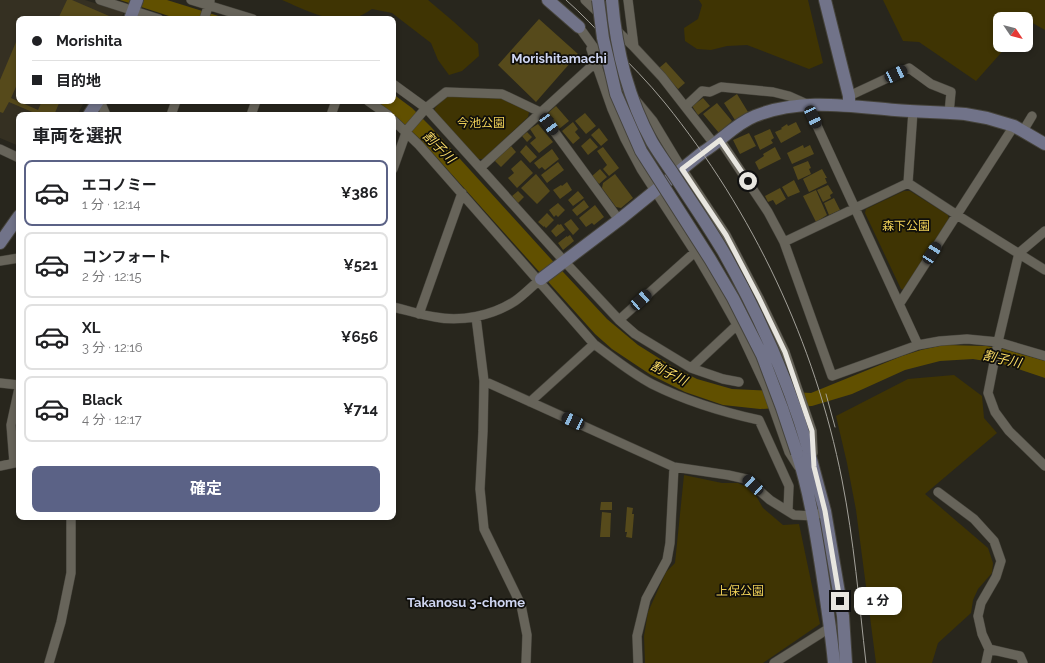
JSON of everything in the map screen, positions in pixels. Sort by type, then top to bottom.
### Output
[{"type":"street","points":[[100,0],[134,9],[152,16]]},
{"type":"street","points":[[191,0],[244,16]]},
{"type":"street","points":[[548,0],[579,27],[605,63],[653,120],[682,169],[726,235],[756,291],[785,352],[812,431],[814,467],[834,663]]},
{"type":"street","points":[[585,0],[634,47],[718,142],[768,212],[784,242],[832,376],[918,345],[940,341],[968,339],[998,342],[1045,356]]},
{"type":"street","points":[[598,0],[602,38],[616,94],[641,151],[733,298],[762,355],[782,408],[803,451],[814,467]]},
{"type":"street","points":[[612,0],[614,26],[622,64],[634,104],[652,142],[722,250],[746,293],[786,383],[797,412],[805,477]]},
{"type":"street","points":[[628,0],[634,47]]},
{"type":"street","points":[[825,0],[849,101]]},
{"type":"street","points":[[205,16],[209,5]]},
{"type":"street","points":[[579,27],[591,49],[612,109],[625,139],[654,191],[694,252],[737,325],[766,387],[789,452],[805,477],[819,514],[842,616],[846,663]]},
{"type":"street","points":[[480,168],[596,62]]},
{"type":"street","points":[[849,101],[909,68],[931,84],[951,92],[949,113]]},
{"type":"street","points":[[396,87],[424,110],[480,168],[563,263],[619,320],[635,334],[691,368],[723,379],[739,382]]},
{"type":"street","points":[[686,106],[702,91],[710,92],[721,87],[773,92],[789,96],[807,104],[900,303],[918,345]]},
{"type":"street","points":[[396,160],[406,132],[424,110],[446,92],[485,92],[502,94],[540,112],[619,220]]},
{"type":"street","points":[[396,308],[419,314],[449,319],[476,317],[494,311],[515,301],[703,152],[718,142],[734,127],[775,109],[807,104],[849,101],[913,111],[949,113],[987,118],[1019,128],[1045,144]]},
{"type":"street","points":[[372,104],[384,112]]},
{"type":"street","points":[[908,183],[913,111]]},
{"type":"street","points":[[900,303],[957,215],[1019,128],[1032,116]]},
{"type":"street","points":[[396,123],[419,145],[540,280],[594,344],[625,367],[652,383],[687,400],[724,412],[760,420],[789,486],[788,510]]},
{"type":"street","points":[[0,149],[16,157]]},
{"type":"street","points":[[784,242],[908,183]]},
{"type":"street","points":[[908,183],[1045,270]]},
{"type":"street","points":[[419,314],[462,193]]},
{"type":"street","points":[[0,243],[16,220]]},
{"type":"street","points":[[1045,231],[1019,253],[988,392],[995,412],[1009,431],[1045,466]]},
{"type":"street","points":[[619,320],[694,252]]},
{"type":"street","points":[[0,261],[16,258]]},
{"type":"street","points":[[476,317],[484,381],[480,490],[484,529],[521,605],[527,635],[526,663]]},
{"type":"street","points":[[691,368],[737,325]]},
{"type":"street","points":[[530,402],[594,344]]},
{"type":"street","points":[[484,381],[674,467],[746,479],[770,500],[794,515],[819,514]]},
{"type":"street","points":[[0,383],[16,386]]},
{"type":"street","points":[[0,466],[16,462],[11,425],[16,401]]},
{"type":"street","points":[[638,663],[637,636],[646,599],[667,560],[670,543],[674,467]]},
{"type":"street","points":[[938,492],[974,519],[994,541],[1001,561],[996,576],[981,603],[978,616],[982,634],[989,649],[986,663]]},
{"type":"street","points":[[49,663],[61,622],[71,573],[72,520]]},
{"type":"street","points":[[774,663],[831,627]]},
{"type":"street","points":[[989,649],[1020,656],[1023,663]]},
{"type":"shaded area","points":[[0,0],[85,0],[124,12],[122,16],[16,16],[16,104],[83,104],[79,112],[16,112],[16,145],[0,138]]},
{"type":"green space","points":[[282,0],[428,0],[478,44],[479,56],[462,71],[449,75],[438,60],[431,43],[392,13],[372,9],[360,16],[323,16]]},
{"type":"green space","points":[[699,0],[808,0],[823,63],[809,69],[747,45],[727,46],[711,50],[697,49],[685,41],[684,28],[698,19],[702,5]]},
{"type":"green space","points":[[883,0],[1045,0],[1045,30],[1033,23],[1033,12],[993,12],[993,52],[1002,52],[976,81],[919,42],[903,41]]},
{"type":"green space","name":"今池公園","points":[[496,96],[529,112],[528,117],[483,159],[478,159],[434,112],[435,108],[445,97]]},
{"type":"green space","name":"森下公園","points":[[904,191],[910,191],[948,215],[949,220],[905,290],[901,289],[865,213],[866,209]]},
{"type":"green space","points":[[954,375],[982,396],[984,418],[997,433],[925,494],[988,548],[993,563],[992,573],[978,589],[973,600],[971,613],[938,643],[932,663],[876,663],[856,510],[836,416],[908,379]]},
{"type":"green space","name":"上保公園","points":[[684,475],[722,483],[738,483],[752,489],[763,508],[783,525],[799,524],[820,624],[763,663],[645,663],[644,636],[648,612],[666,572],[675,563]]},
{"type":"water","points":[[120,0],[167,0],[218,16],[169,16]]},
{"type":"water","name":"割子川","points":[[396,96],[412,108],[607,319],[638,345],[673,367],[697,379],[732,389],[811,393],[902,356],[944,345],[986,346],[1003,349],[1045,361],[1045,378],[1003,364],[973,359],[940,361],[905,370],[852,394],[812,406],[760,409],[723,405],[685,392],[651,375],[612,349],[595,334],[421,140],[396,117],[396,112],[390,112],[381,104],[396,104]]},
{"type":"building","points":[[67,0],[72,0],[109,16],[59,16]]},
{"type":"building","points":[[539,19],[578,54],[536,102],[498,65]]},
{"type":"building","points":[[16,42],[16,87],[11,98],[16,100],[16,104],[24,104],[38,110],[41,104],[59,104],[55,112],[32,112],[9,102],[3,113],[0,112],[0,80]]},
{"type":"building","points":[[666,62],[685,83],[678,89],[659,68]]},
{"type":"building","points":[[737,94],[748,112],[735,120],[724,103]]},
{"type":"building","points":[[703,98],[710,106],[698,115],[692,106]]},
{"type":"building","points":[[717,103],[732,121],[719,133],[703,114]]},
{"type":"building","points":[[556,106],[569,121],[559,129],[552,120],[554,119],[548,113]]},
{"type":"building","points":[[585,113],[596,126],[586,134],[575,121]]},
{"type":"building","points":[[573,122],[578,129],[575,132],[580,138],[573,144],[562,131]]},
{"type":"building","points":[[796,122],[801,132],[781,143],[775,132],[782,129],[781,128],[787,124],[788,126]]},
{"type":"building","points":[[538,124],[553,142],[539,153],[530,143],[536,138],[530,129]]},
{"type":"building","points":[[599,128],[608,140],[601,146],[591,135]]},
{"type":"building","points":[[770,129],[774,138],[771,140],[773,143],[760,150],[754,136]]},
{"type":"building","points":[[527,132],[532,137],[527,142],[522,136]]},
{"type":"building","points":[[749,133],[756,146],[740,154],[733,140]]},
{"type":"building","points":[[590,138],[598,147],[588,155],[581,146]]},
{"type":"building","points":[[526,145],[537,157],[530,163],[520,152]]},
{"type":"building","points":[[803,145],[804,148],[810,145],[814,154],[792,164],[787,153]]},
{"type":"building","points":[[511,146],[516,152],[501,167],[494,160]]},
{"type":"building","points":[[603,147],[619,168],[609,176],[603,169],[607,165],[597,151]]},
{"type":"building","points":[[775,147],[781,159],[759,170],[755,162],[764,156],[763,154]]},
{"type":"building","points":[[552,149],[559,159],[545,170],[542,167],[539,169],[534,163]]},
{"type":"building","points":[[521,160],[533,173],[517,188],[508,178],[514,173],[511,169]]},
{"type":"building","points":[[808,161],[811,168],[809,169],[811,174],[798,180],[793,167]]},
{"type":"building","points":[[558,162],[564,170],[547,183],[541,175]]},
{"type":"building","points":[[600,169],[607,177],[599,184],[592,176]]},
{"type":"building","points":[[822,169],[827,178],[825,178],[827,183],[809,192],[803,179]]},
{"type":"building","points":[[536,174],[550,191],[537,204],[521,188]]},
{"type":"building","points":[[615,174],[633,198],[621,208],[616,207],[602,188],[603,183]]},
{"type":"building","points":[[794,180],[800,192],[788,197],[782,187]]},
{"type":"building","points":[[567,182],[572,190],[560,199],[553,190]]},
{"type":"building","points":[[828,185],[833,193],[830,195],[831,198],[823,202],[817,190]]},
{"type":"building","points":[[780,188],[786,199],[776,205],[773,200],[768,202],[765,196]]},
{"type":"building","points":[[816,190],[827,215],[816,222],[803,196]]},
{"type":"building","points":[[518,191],[524,197],[518,203],[512,196]]},
{"type":"building","points":[[578,191],[584,198],[573,206],[568,200]]},
{"type":"building","points":[[834,198],[840,210],[829,215],[824,203]]},
{"type":"building","points":[[584,200],[589,207],[577,216],[572,210]]},
{"type":"building","points":[[558,203],[565,210],[558,217],[556,215],[554,217],[549,210]]},
{"type":"building","points":[[595,205],[604,217],[594,225],[592,223],[586,227],[579,218]]},
{"type":"building","points":[[547,213],[554,220],[546,228],[538,222]]},
{"type":"building","points":[[571,219],[579,229],[573,235],[564,224]]},
{"type":"building","points":[[558,224],[561,224],[565,230],[556,237],[551,231]]},
{"type":"building","points":[[570,235],[574,241],[563,250],[558,243]]},
{"type":"building","points":[[601,502],[612,502],[612,510],[600,510]]},
{"type":"building","points":[[627,507],[633,508],[632,514],[634,514],[632,538],[626,537],[627,532],[625,532]]},
{"type":"building","points":[[602,512],[611,513],[610,537],[600,537]]},
{"type":"tram line","points":[[566,0],[639,73],[665,103],[697,145],[753,234],[776,281],[797,329],[815,379],[830,429],[842,480],[850,526],[866,663]]},
{"type":"tram line","points":[[826,394],[835,427]]},
{"type":"district","name":"Morishitamachi","points":[[559,58]]},
{"type":"district","name":"Takanosu 3-chome","points":[[466,602]]},
{"type":"route","points":[[748,181],[720,140],[682,169],[726,235],[785,352],[812,431],[814,467],[825,511],[840,601]]}]
